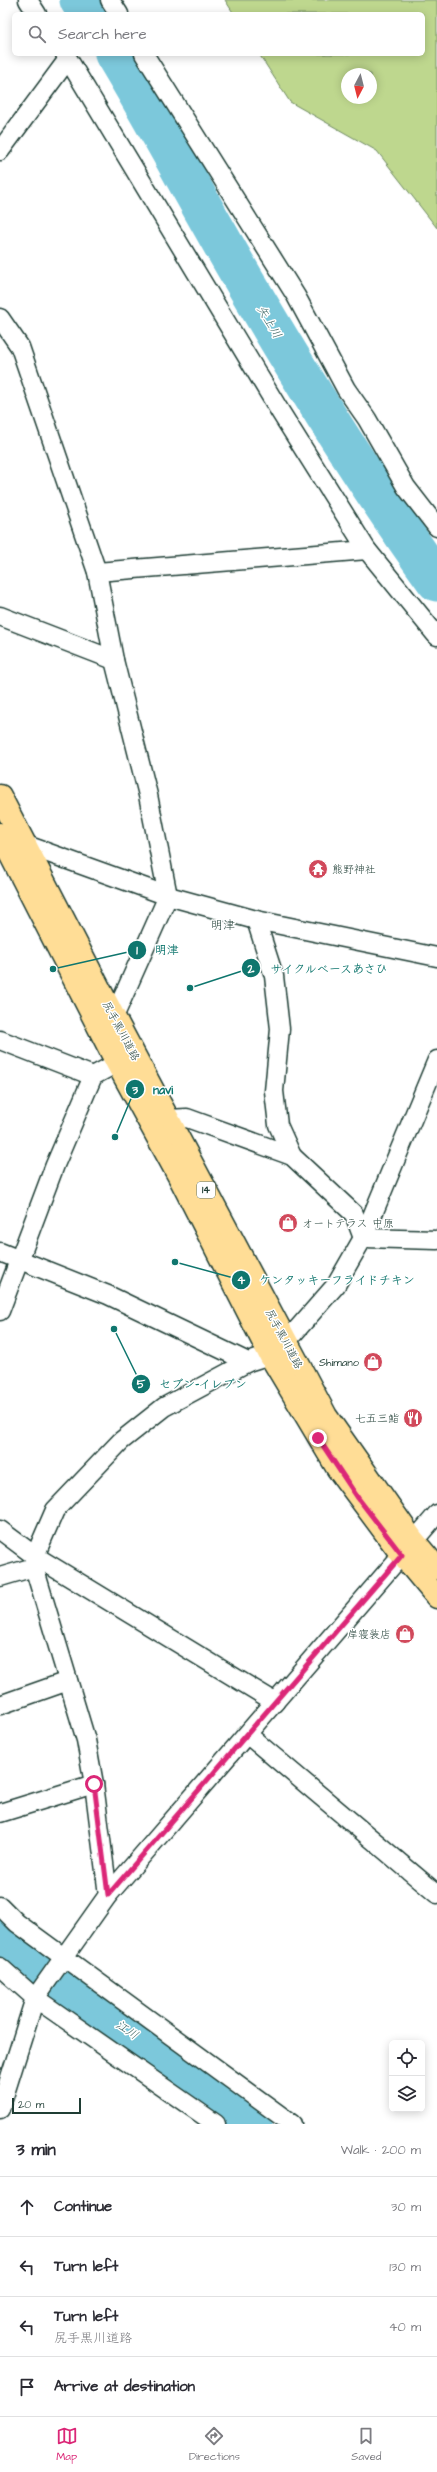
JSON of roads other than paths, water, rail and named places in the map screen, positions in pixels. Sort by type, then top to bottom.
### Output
[{"type":"main road","name":"尻手黒川道路","points":[[0,796],[168,1120],[338,1469],[407,1548],[437,1597]]},
{"type":"main road","name":"尻手黒川道路","points":[[0,835],[117,1063],[181,1180],[278,1348]]},
{"type":"main road","name":"尻手黒川道路","points":[[407,1548],[437,1568]]},
{"type":"street","points":[[28,0],[36,12]]},
{"type":"street","points":[[110,0],[118,12]]},
{"type":"street","points":[[145,56],[296,296],[346,389],[367,419],[406,487],[437,527]]},
{"type":"street","points":[[0,151],[67,57],[281,413],[367,550],[437,636]]},
{"type":"street","points":[[0,318],[20,347],[97,572],[114,660],[148,795],[168,896],[114,1017]]},
{"type":"street","points":[[97,572],[367,550]]},
{"type":"street","points":[[0,616],[114,660]]},
{"type":"street","points":[[0,835],[168,896],[256,920],[437,957]]},
{"type":"street","points":[[256,920],[274,976],[280,1029],[274,1091],[278,1125],[292,1156],[354,1214],[363,1238]]},
{"type":"street","points":[[0,1040],[93,1076]]},
{"type":"street","points":[[108,1895],[94,1784],[86,1740],[34,1562],[55,1510],[121,1441],[164,1407],[248,1362],[278,1348],[336,1285],[363,1238],[437,1060]]},
{"type":"street","points":[[0,1311],[55,1165],[93,1076],[117,1063]]},
{"type":"street","points":[[168,1120],[187,1118],[292,1156]]},
{"type":"street","points":[[363,1238],[437,1240]]},
{"type":"street","points":[[0,1252],[108,1295],[248,1362]]},
{"type":"street","points":[[0,2109],[38,1993],[62,1962],[108,1895],[248,1735],[437,1514]]},
{"type":"street","points":[[0,1530],[34,1562],[275,1702]]},
{"type":"street","points":[[0,1577],[34,1562]]},
{"type":"street","points":[[0,1705],[68,1681]]},
{"type":"street","points":[[248,1735],[437,1894]]},
{"type":"street","points":[[0,1813],[94,1784]]},
{"type":"street","points":[[0,1906],[17,1923],[62,1962],[292,2124]]},
{"type":"street","points":[[0,1967],[38,1993],[216,2124]]},
{"type":"waterway","name":"矢上川","points":[[80,0],[88,12]]},
{"type":"waterway","name":"矢上川","points":[[116,56],[222,243],[285,350],[384,505],[437,581]]},
{"type":"waterway","name":"江川","points":[[0,1937],[61,1985],[210,2087],[241,2119],[252,2124]]},
{"type":"place","name":"熊野神社","points":[[318,869]]},
{"type":"place","name":"明津","points":[[53,969]]},
{"type":"place","name":"サイクルベースあさひ","points":[[190,988]]},
{"type":"place","name":"navi","points":[[115,1137]]},
{"type":"place","name":"オートテラス 中原","points":[[288,1223]]},
{"type":"place","name":"ケンタッキーフライドチキン","points":[[175,1262]]},
{"type":"place","name":"セブン-イレブン","points":[[114,1329]]},
{"type":"place","name":"Shimano","points":[[373,1362]]},
{"type":"place","name":"七五三鮨","points":[[413,1418]]},
{"type":"place","name":"岸寝装店","points":[[405,1634]]},
{"type":"district","name":"明津","points":[[223,925]]}]
